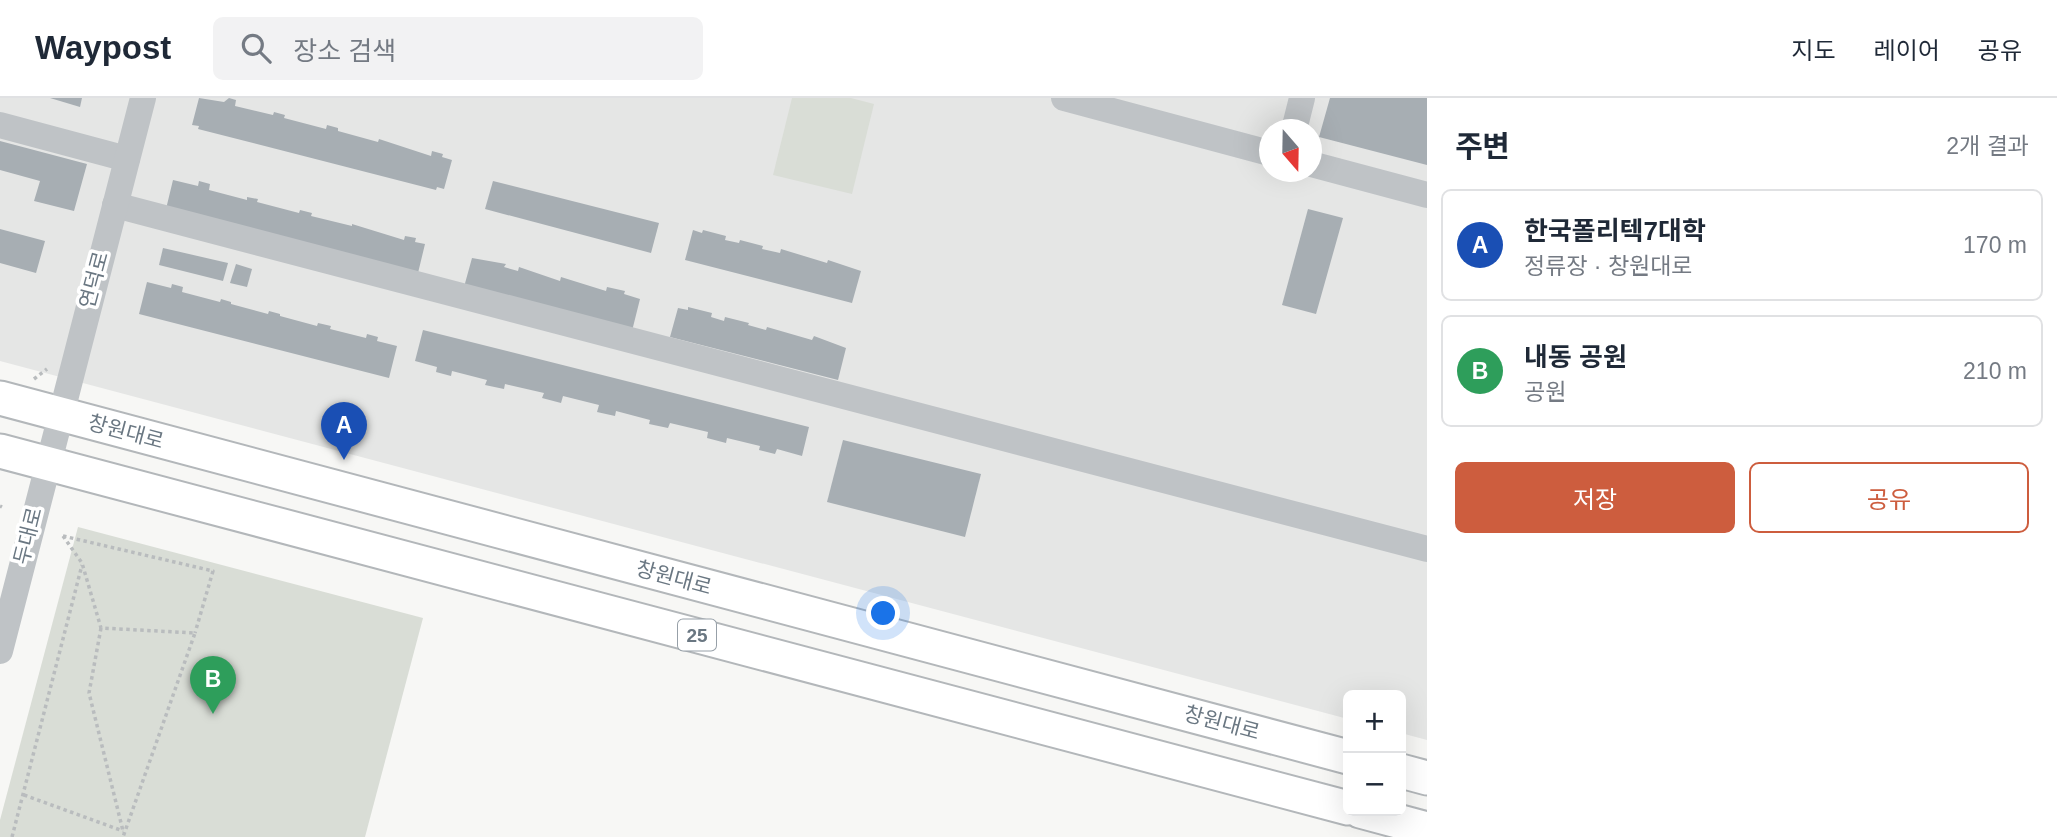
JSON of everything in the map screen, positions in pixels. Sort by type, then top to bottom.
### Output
[{"type":"main road","name":"창원대로","points":[[0,398],[1343,756]]},
{"type":"main road","name":"25","points":[[0,450],[1343,807]]},
{"type":"main road","points":[[1406,772],[1427,778]]},
{"type":"main road","points":[[1379,816],[1427,829]]},
{"type":"street","name":"연덕로","points":[[46,462],[143,98]]},
{"type":"street","points":[[1064,98],[1259,150]]},
{"type":"street","points":[[1297,119],[1302,98]]},
{"type":"street","points":[[0,125],[127,159]]},
{"type":"street","points":[[1322,167],[1427,195]]},
{"type":"street","points":[[115,205],[1427,549]]},
{"type":"street","name":"두대로","points":[[0,651],[46,462]]},
{"type":"path","points":[[123,831],[195,633],[213,571],[63,536],[82,563],[101,628],[89,693],[123,837]]},
{"type":"path","points":[[12,837],[82,563]]},
{"type":"path","points":[[101,628],[195,633]]},
{"type":"path","points":[[24,795],[123,831]]},
{"type":"shaded area","points":[[0,98],[1427,98],[1427,740],[1406,734],[1406,690],[1343,690],[1343,718],[0,361]]},
{"type":"shaded area","points":[[792,98],[851,98],[874,104],[852,194],[773,175]]},
{"type":"shaded area","points":[[78,527],[423,618],[365,837],[0,837],[0,820]]},
{"type":"building","points":[[50,98],[82,98],[80,107]]},
{"type":"building","points":[[199,98],[224,102],[229,98],[236,100],[235,106],[273,115],[274,112],[285,115],[284,118],[326,129],[327,125],[338,128],[338,131],[378,142],[379,139],[431,156],[432,151],[443,154],[442,157],[452,160],[444,189],[437,187],[436,190],[198,129],[199,126],[192,125]]},
{"type":"building","points":[[1330,98],[1427,98],[1427,165],[1322,138],[1322,126]]},
{"type":"building","points":[[0,141],[87,164],[74,211],[34,201],[40,181],[0,170]]},
{"type":"building","points":[[173,180],[198,186],[199,181],[210,184],[209,190],[247,200],[247,197],[258,199],[257,202],[299,213],[300,210],[312,213],[311,216],[352,224],[404,240],[405,236],[416,238],[415,242],[425,244],[418,273],[166,209]]},
{"type":"building","points":[[493,181],[659,223],[651,253],[485,209]]},
{"type":"building","points":[[1308,209],[1343,218],[1316,314],[1282,305]]},
{"type":"building","points":[[0,229],[45,241],[36,273],[0,263]]},
{"type":"building","points":[[693,230],[726,236],[725,240],[739,243],[740,240],[780,253],[781,249],[827,263],[828,260],[861,271],[852,303],[685,260]]},
{"type":"building","points":[[163,248],[228,263],[223,281],[159,265]]},
{"type":"building","points":[[472,258],[506,264],[504,267],[518,271],[519,267],[560,281],[561,277],[606,291],[607,287],[625,291],[624,294],[640,299],[632,331],[464,287]]},
{"type":"building","points":[[236,264],[252,269],[247,287],[230,283]]},
{"type":"building","points":[[147,282],[171,288],[172,284],[183,287],[182,292],[220,302],[221,299],[268,314],[269,311],[317,326],[318,323],[331,326],[330,329],[366,338],[367,334],[378,337],[377,341],[397,346],[389,378],[139,314]]},
{"type":"building","points":[[688,307],[712,313],[711,317],[724,321],[725,317],[812,340],[814,336],[846,348],[838,380],[670,337],[678,308],[688,310]]},
{"type":"building","points":[[423,330],[809,427],[802,456],[777,449],[775,454],[759,450],[760,446],[727,438],[726,443],[707,438],[708,432],[670,423],[668,428],[649,424],[650,420],[616,411],[615,416],[597,412],[599,405],[563,396],[561,403],[542,398],[544,393],[505,384],[504,389],[485,385],[487,380],[452,371],[451,376],[436,372],[437,367],[415,361]]},
{"type":"building","points":[[843,440],[981,474],[965,537],[827,502]]},
{"type":"place","name":"한국폴리텍7대학","points":[[344,460]]},
{"type":"place","name":"내동 공원","points":[[213,714]]}]
